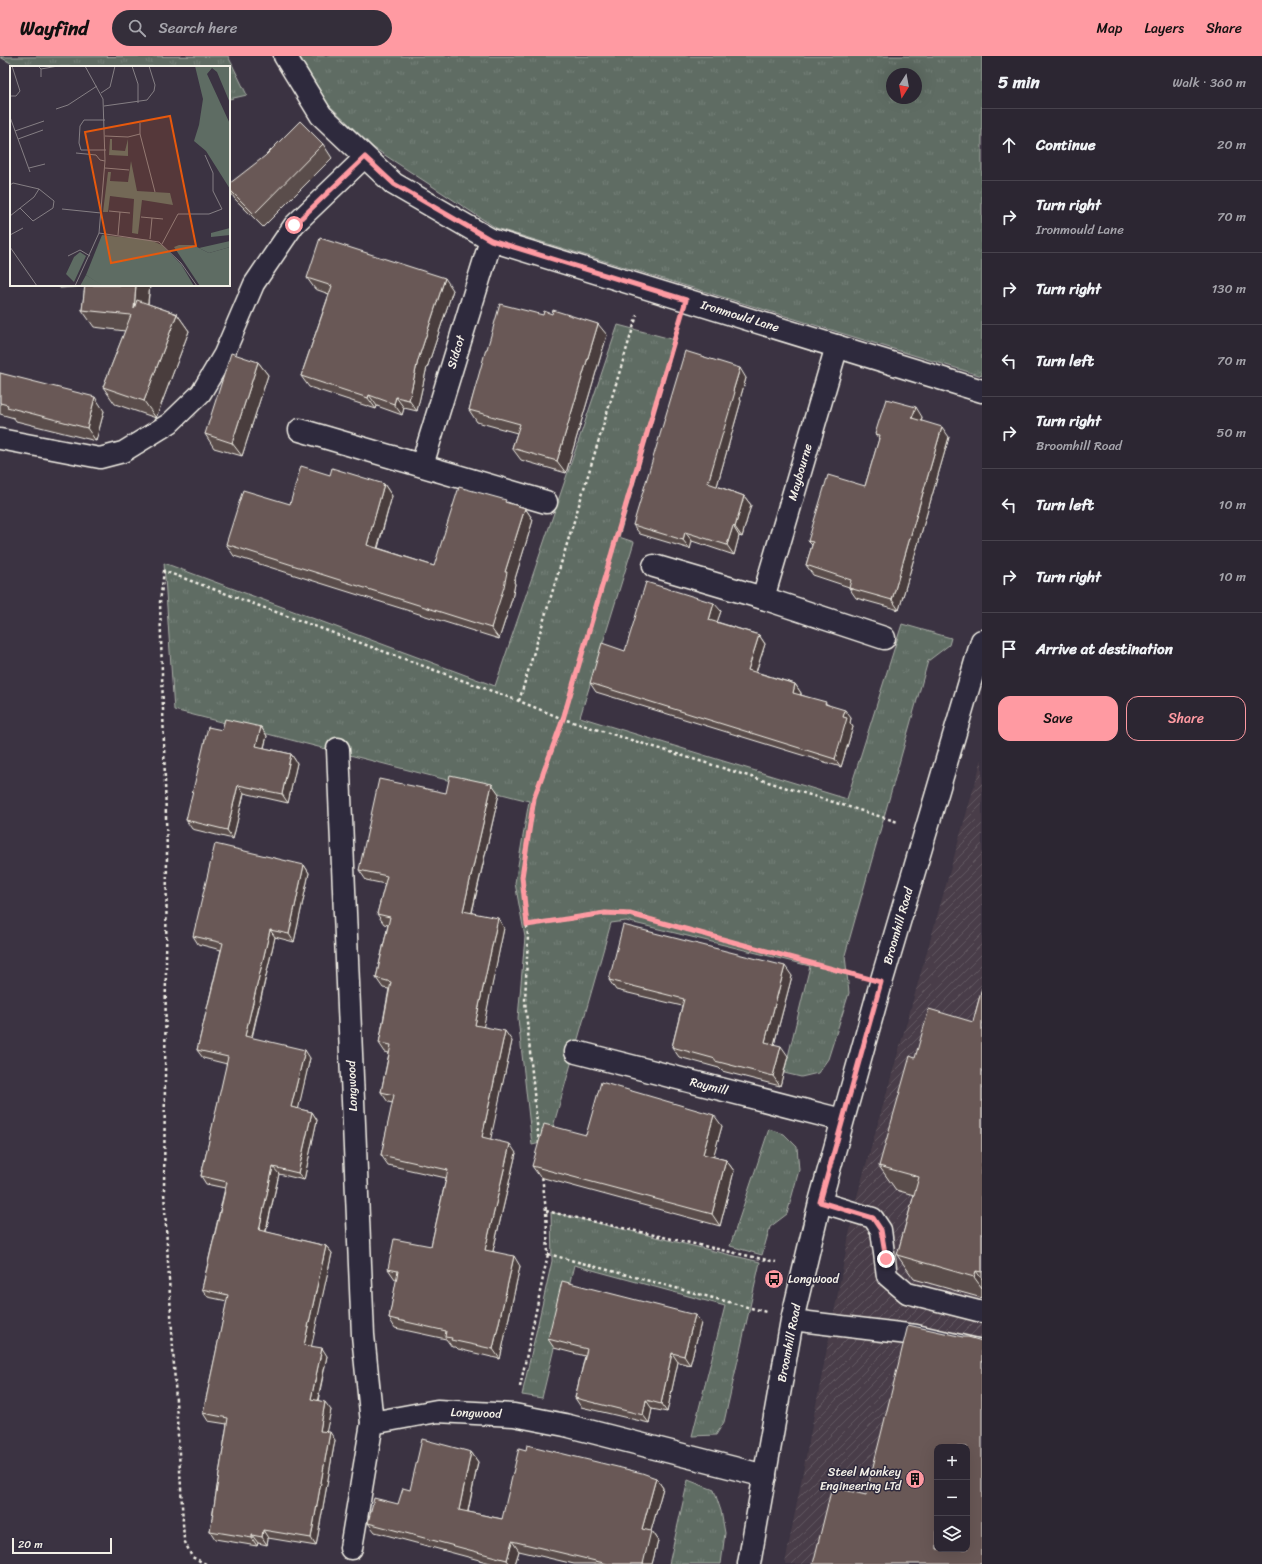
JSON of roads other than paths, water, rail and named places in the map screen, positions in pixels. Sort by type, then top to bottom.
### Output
[{"type":"street","name":"Ironmould Lane","points":[[285,56],[321,115],[394,184],[491,240],[982,391]]},
{"type":"street","name":"Sidcot","points":[[422,465],[491,240]]},
{"type":"street","name":"Maybourne","points":[[763,598],[836,346]]},
{"type":"street","points":[[300,430],[546,502]]},
{"type":"street","points":[[654,566],[763,598],[884,638]]},
{"type":"street","name":"Broomhill Road","points":[[749,1564],[792,1320],[820,1202],[881,982],[982,641]]},
{"type":"street","name":"Longwood","points":[[338,749],[362,1335],[372,1423],[352,1548]]},
{"type":"street","name":"Raymill","points":[[576,1052],[842,1120]]},
{"type":"street","name":"Longwood","points":[[372,1423],[437,1411],[514,1414],[565,1425],[765,1476]]},
{"type":"lane","points":[[0,439],[100,458],[123,452],[170,423],[200,393],[224,354],[254,284],[294,225],[365,157]]},
{"type":"lane","points":[[820,1202],[873,1218],[881,1230],[888,1276],[907,1293],[982,1312]]},
{"type":"lane","points":[[792,1320],[916,1335],[982,1350]]},
{"type":"place","name":"Longwood","points":[[774,1279]]},
{"type":"place","name":"Steel Monkey Engineering LTd","points":[[915,1479]]}]
